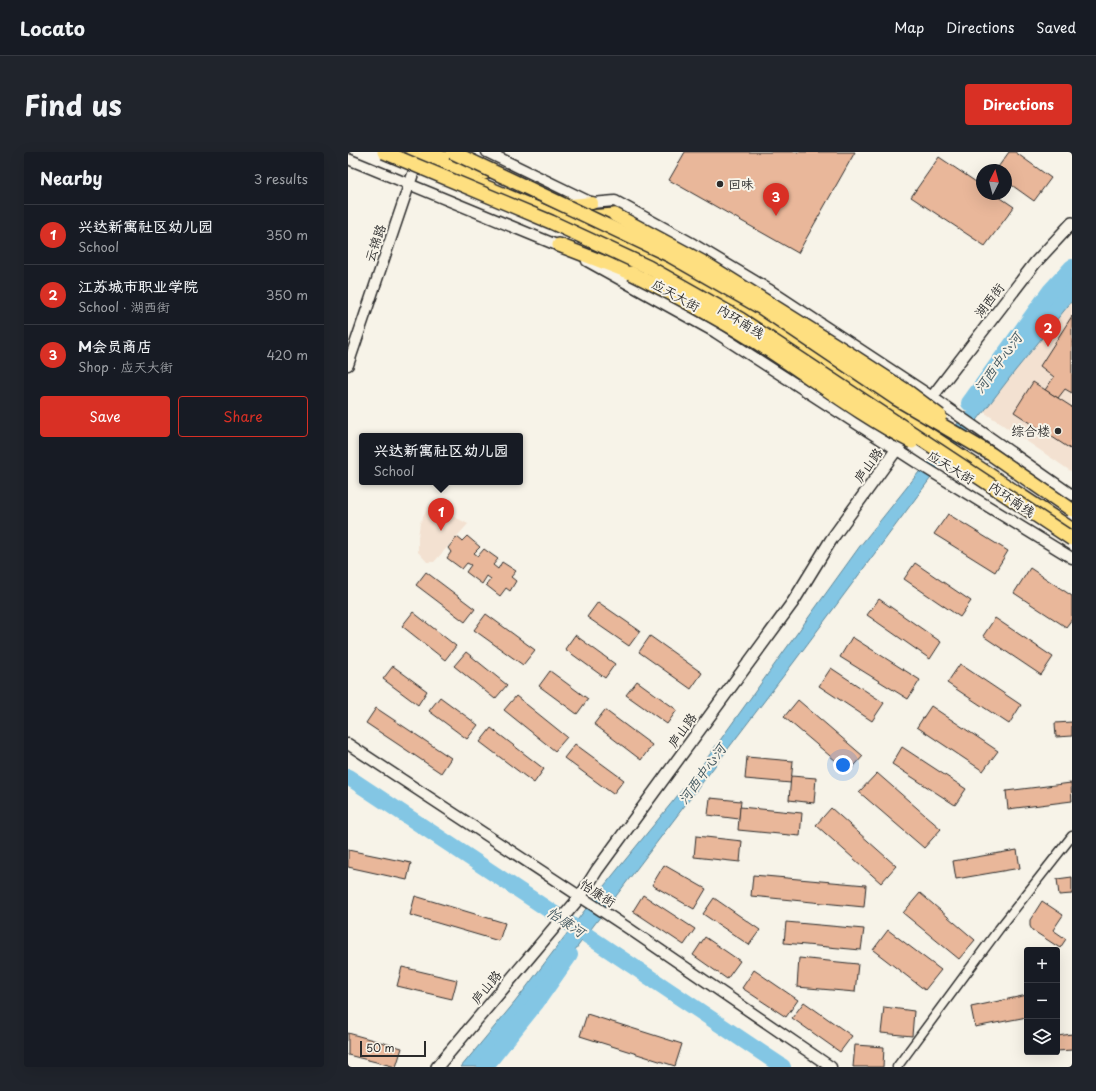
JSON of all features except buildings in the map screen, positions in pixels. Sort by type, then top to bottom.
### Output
[{"type":"highway","points":[[377,152],[404,156]]},
{"type":"highway","name":"内环南线","points":[[384,152],[404,156],[551,222],[655,271],[740,318],[1072,539]]},
{"type":"highway","name":"内环南线","points":[[452,152],[671,256],[762,308],[897,399],[991,454],[1072,510]]},
{"type":"highway","points":[[574,218],[614,215],[706,264],[908,392],[991,454]]},
{"type":"highway","points":[[559,245],[631,273],[701,309],[747,337],[887,429],[975,474]]},
{"type":"main road","name":"应天大街","points":[[404,156],[423,153],[574,218],[656,257],[746,307],[1072,529]]},
{"type":"main road","name":"应天大街","points":[[423,153],[539,209],[654,261],[743,311],[1072,521]]},
{"type":"main road","points":[[423,153],[571,205],[592,203]]},
{"type":"main road","name":"湖西街","points":[[932,397],[1035,263],[1072,223]]},
{"type":"main road","name":"庐山路","points":[[437,1067],[578,899],[597,870],[793,602],[831,540],[897,449],[932,397]]},
{"type":"street","points":[[487,152],[592,203],[615,201],[693,244],[768,289],[932,397],[1072,495]]},
{"type":"street","name":"云锦路","points":[[348,365],[409,185],[423,153]]},
{"type":"street","name":"应天大街","points":[[348,159],[559,245],[715,332],[919,464],[1072,558]]},
{"type":"street","name":"怡康街","points":[[348,744],[578,899],[590,904],[628,928],[831,1067]]},
{"type":"street","points":[[897,1067],[999,929],[1072,836]]},
{"type":"shaded area","points":[[1072,288],[1072,472],[975,406]]},
{"type":"shaded area","points":[[430,504],[468,524],[434,562],[427,562],[418,552],[420,523]]},
{"type":"water","points":[[1072,270],[1072,301],[933,475],[794,662],[486,1067],[461,1067],[515,1002],[591,902],[700,768],[860,546],[978,398]]},
{"type":"waterway","name":"河西中心河","points":[[969,403],[1050,291],[1072,267]]},
{"type":"waterway","name":"怡康河","points":[[348,777],[783,1067]]},
{"type":"waterway","name":"河西中心河","points":[[485,1067],[537,1002],[570,955]]},
{"type":"place","name":"回味","points":[[720,184]]},
{"type":"place","name":"M会员商店","points":[[776,216]]},
{"type":"place","name":"江苏城市职业学院","points":[[1048,347]]},
{"type":"place","name":"综合楼","points":[[1058,431]]},
{"type":"place","name":"兴达新寓社区幼儿园","points":[[441,531]]}]
